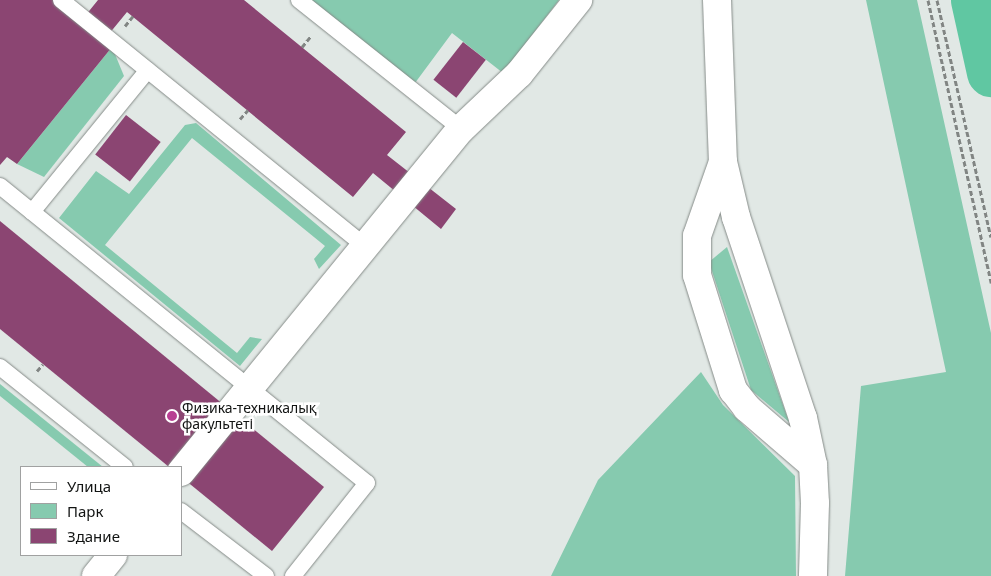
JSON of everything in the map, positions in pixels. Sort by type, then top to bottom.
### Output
[{"type":"street","points":[[182,471],[461,129],[519,74],[578,0]]},
{"type":"street","points":[[717,0],[723,162],[736,217],[803,418],[813,465],[815,503],[813,576]]},
{"type":"street","points":[[723,162],[697,236],[697,275],[733,390],[747,408],[813,465]]},
{"type":"street","points":[[96,576],[112,556]]},
{"type":"lane","points":[[61,0],[365,246]]},
{"type":"lane","points":[[299,0],[461,129]]},
{"type":"lane","points":[[32,212],[148,70]]},
{"type":"lane","points":[[0,186],[367,483],[293,576]]},
{"type":"lane","points":[[0,367],[124,466]]},
{"type":"lane","points":[[182,512],[266,576]]},
{"type":"path","points":[[928,0],[991,283]]},
{"type":"path","points":[[937,0],[991,237]]},
{"type":"green space","points":[[310,0],[559,0],[503,73],[452,33],[415,83]]},
{"type":"green space","points":[[866,0],[917,0],[991,333],[991,576],[845,576],[861,386],[946,372]]},
{"type":"green space","points":[[112,47],[124,76],[44,177],[17,164]]},
{"type":"green space","points":[[196,123],[341,245],[319,269],[314,259],[325,246],[192,138],[105,245],[237,353],[250,337],[262,339],[240,366],[59,218],[96,171],[129,194],[185,125]]},
{"type":"green space","points":[[727,247],[789,422],[751,390],[709,262]]},
{"type":"green space","points":[[701,372],[723,405],[795,476],[796,576],[551,576],[598,480]]},
{"type":"green space","points":[[0,384],[102,466],[87,466],[0,396]]},
{"type":"building","points":[[0,0],[55,0],[81,21],[98,0],[244,0],[406,132],[387,155],[456,209],[441,229],[373,173],[353,197],[127,12],[104,40],[112,47],[17,164],[7,157],[0,165]]},
{"type":"building","points":[[463,42],[486,60],[456,98],[433,80]]},
{"type":"building","points":[[126,115],[161,142],[130,181],[95,154]]},
{"type":"building","name":"Физика-техникалық факультеті","points":[[0,221],[324,487],[272,551],[182,478],[182,466],[168,466],[0,329]]},
{"type":"waterway","points":[[975,0],[991,72]]},
{"type":"place","name":"Физика-техникалық факультеті","points":[[172,416]]}]
